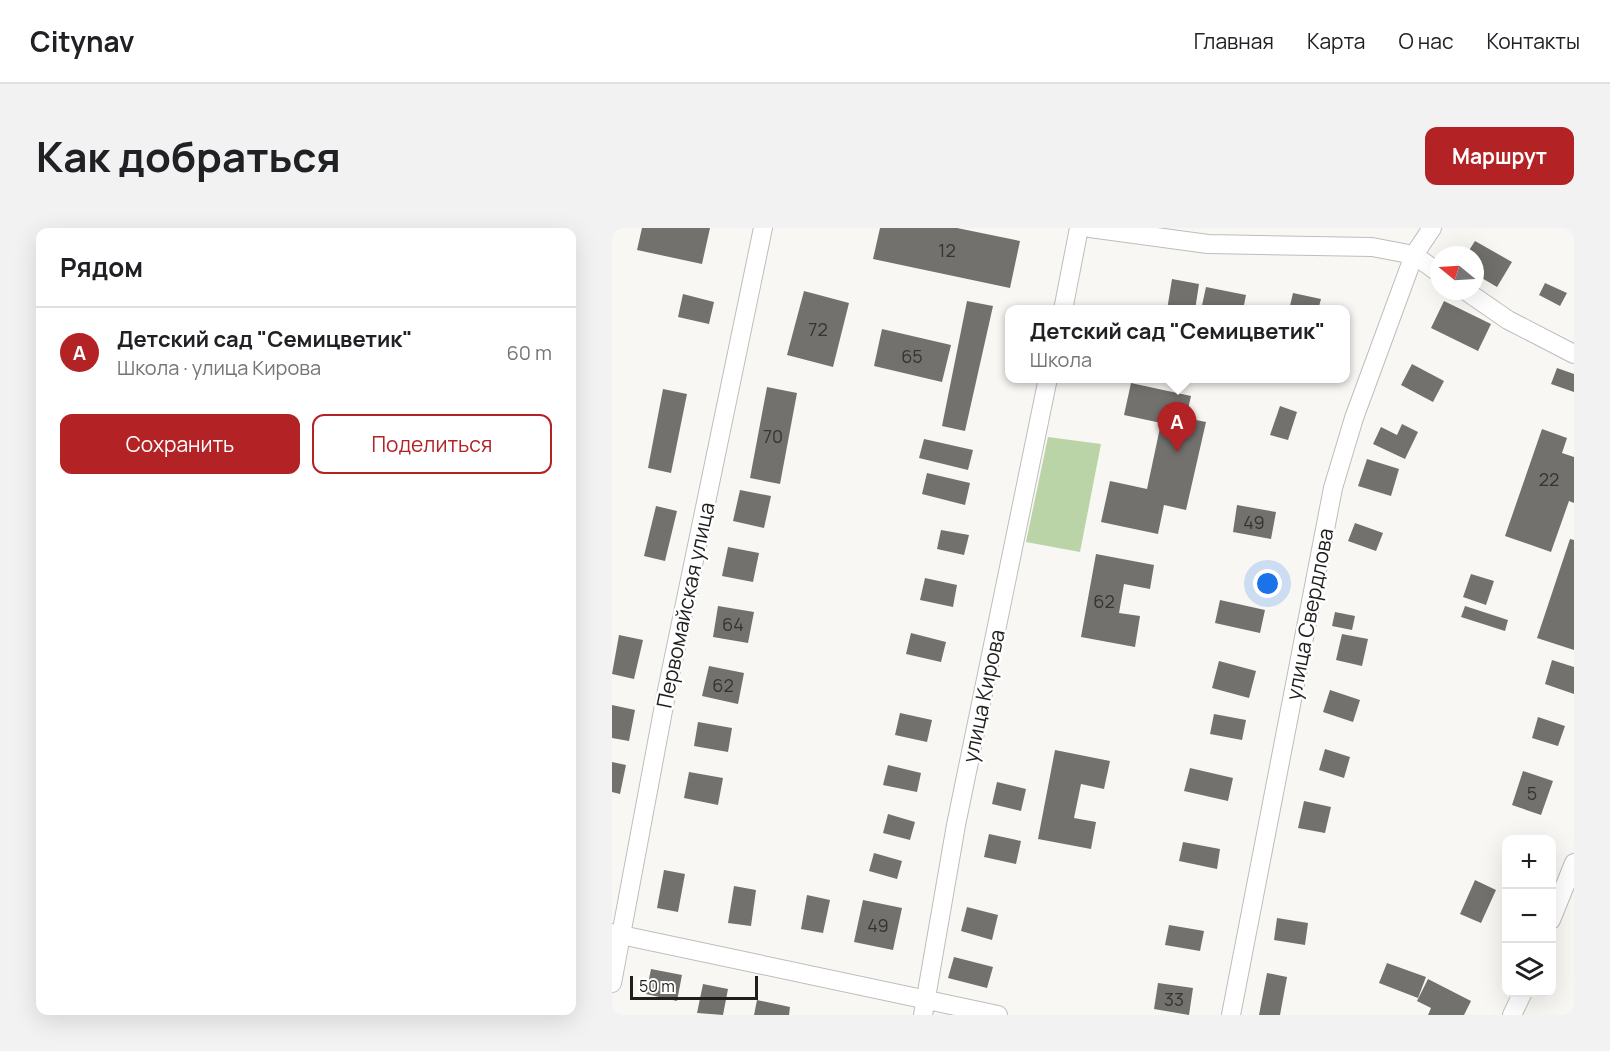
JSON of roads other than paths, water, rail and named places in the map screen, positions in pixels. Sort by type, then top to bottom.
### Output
[{"type":"street","name":"Первомайская улица","points":[[612,983],[617,934],[763,228]]},
{"type":"street","points":[[1063,305],[1079,228]]},
{"type":"street","points":[[1090,228],[1208,244],[1372,247],[1414,255],[1430,267]]},
{"type":"street","name":"улица Свердлова","points":[[1231,1015],[1334,488],[1354,418],[1414,255],[1432,228]]},
{"type":"street","points":[[1479,300],[1508,320],[1574,354]]},
{"type":"street","name":"улица Кирова","points":[[924,1007],[956,825],[1047,383]]},
{"type":"street","points":[[1556,908],[1574,863]]},
{"type":"street","points":[[617,934],[924,1007],[998,1015]]},
{"type":"street","points":[[1512,1015],[1521,997]]},
{"type":"place","name":"Детский сад \"Семицветик\"","points":[[1177,452]]}]
